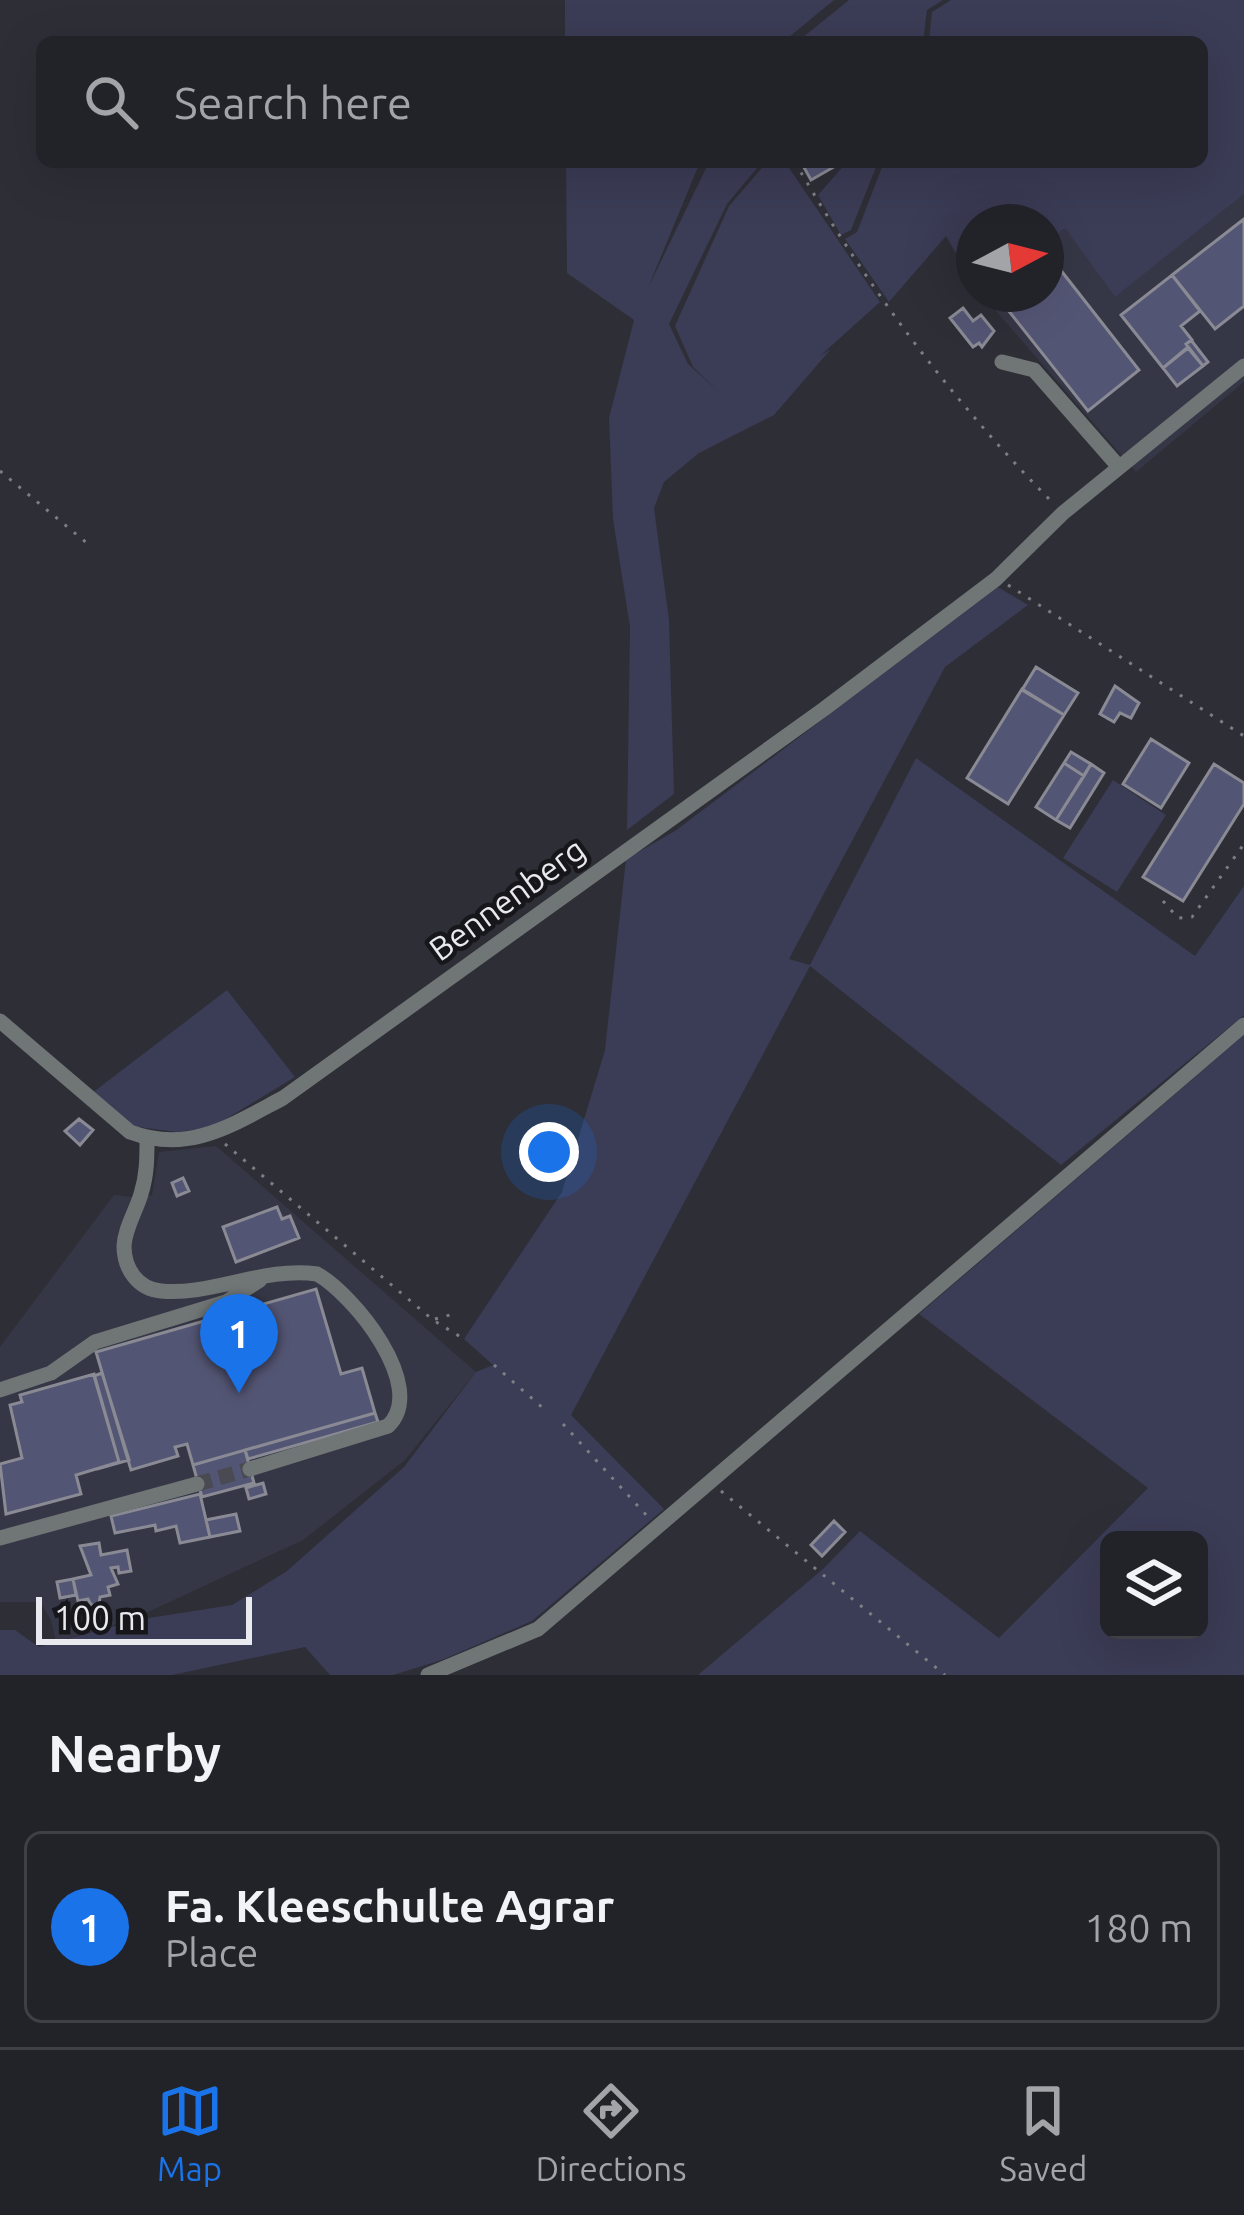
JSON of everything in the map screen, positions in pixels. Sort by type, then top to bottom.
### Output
[{"type":"street","points":[[1002,362],[1034,370],[1119,467]]},
{"type":"street","name":"Bennenberg","points":[[147,1138],[214,1135],[283,1098],[824,709],[996,578],[1063,513],[1244,366]]},
{"type":"street","points":[[0,1021],[112,1120],[147,1138],[146,1174],[125,1236],[131,1274],[160,1291],[303,1272],[332,1282],[395,1366],[400,1398],[397,1418],[378,1431],[250,1469]]},
{"type":"street","points":[[428,1675],[538,1629],[1244,1025]]},
{"type":"street","points":[[0,1390],[51,1373],[95,1342],[226,1302],[266,1276]]},
{"type":"street","points":[[0,1538],[197,1484]]},
{"type":"path","points":[[799,168],[840,239],[911,341],[994,443],[1063,513]]},
{"type":"path","points":[[0,471],[88,544]]},
{"type":"path","points":[[996,578],[1244,736]]},
{"type":"path","points":[[1163,901],[1178,918],[1192,917],[1244,844]]},
{"type":"path","points":[[214,1135],[433,1319],[464,1339]]},
{"type":"path","points":[[433,1319],[450,1315]]},
{"type":"path","points":[[494,1365],[544,1409]]},
{"type":"path","points":[[563,1424],[657,1527]]},
{"type":"path","points":[[710,1482],[945,1675]]},
{"type":"shaded area","points":[[565,0],[834,0],[790,36],[565,36]]},
{"type":"shaded area","points":[[849,0],[943,0],[927,10],[924,36],[804,36]]},
{"type":"shaded area","points":[[951,0],[1244,0],[1244,194],[1115,297],[1064,229],[1064,204],[956,204],[956,253],[946,236],[889,302],[845,239],[857,232],[882,168],[1208,168],[1208,36],[930,36],[932,12]]},
{"type":"shaded area","points":[[566,168],[698,168],[648,288],[706,168],[757,168],[727,204],[669,324],[688,364],[717,390],[693,367],[675,326],[729,206],[762,168],[789,168],[880,302],[820,356],[831,349],[774,415],[699,453],[664,482],[654,508],[669,620],[674,794],[627,830],[630,627],[613,519],[609,418],[634,320],[567,273]]},
{"type":"shaded area","points":[[842,168],[876,168],[851,230],[841,235],[818,195]]},
{"type":"shaded area","points":[[1244,194],[1244,382],[1136,472],[997,312],[1064,312],[1065,227],[1115,296]]},
{"type":"shaded area","points":[[998,587],[1028,605],[945,667],[789,959],[810,965],[916,758],[1195,956],[1244,886],[1244,1015],[1061,1165],[810,966],[571,1415],[664,1509],[532,1621],[442,1660],[393,1675],[330,1675],[305,1647],[172,1675],[0,1675],[0,1630],[15,1630],[39,1647],[136,1620],[232,1605],[287,1571],[404,1467],[476,1372],[493,1365],[464,1339],[562,1192],[605,1050],[626,859],[675,831]]},
{"type":"shaded area","points":[[1113,780],[1166,815],[1117,892],[1063,858]]},
{"type":"shaded area","points":[[227,990],[295,1077],[213,1127],[177,1132],[130,1126],[92,1093]]},
{"type":"shaded area","points":[[1244,1035],[1244,1675],[698,1675],[824,1568],[860,1531],[999,1638],[1100,1536],[1100,1639],[1208,1639],[1208,1531],[1105,1531],[1148,1488],[919,1314]]},
{"type":"shaded area","points":[[216,1146],[476,1372],[405,1460],[303,1540],[133,1619],[56,1642],[40,1602],[0,1602],[0,1347],[114,1195],[152,1195],[159,1152]]},
{"type":"building","points":[[804,168],[832,168],[811,180]]},
{"type":"building","points":[[1244,219],[1244,306],[1215,329],[1172,275]]},
{"type":"building","points":[[1064,274],[1139,370],[1088,411],[1010,312],[1064,312]]},
{"type":"building","points":[[1172,275],[1200,311],[1181,326],[1192,340],[1188,347],[1163,368],[1121,315]]},
{"type":"building","points":[[958,312],[966,312],[973,321],[981,315],[994,331],[982,347],[979,343],[973,347],[950,318]]},
{"type":"building","points":[[1191,340],[1208,362],[1203,366],[1186,344]]},
{"type":"building","points":[[1188,348],[1203,366],[1177,386],[1163,368]]},
{"type":"building","points":[[1036,667],[1078,693],[1064,715],[1022,690]]},
{"type":"building","points":[[1115,686],[1139,703],[1131,718],[1120,713],[1114,722],[1100,714]]},
{"type":"building","points":[[1022,689],[1064,715],[1008,804],[967,778]]},
{"type":"building","points":[[1151,739],[1189,763],[1161,808],[1123,784]]},
{"type":"building","points":[[1071,752],[1091,764],[1084,776],[1064,763]]},
{"type":"building","points":[[1064,763],[1084,776],[1056,820],[1036,807]]},
{"type":"building","points":[[1091,764],[1104,773],[1070,828],[1056,820]]},
{"type":"building","points":[[1214,764],[1244,783],[1244,804],[1183,901],[1143,877]]},
{"type":"building","points":[[79,1119],[93,1130],[80,1145],[65,1131]]},
{"type":"building","points":[[183,1178],[189,1191],[177,1196],[172,1183]]},
{"type":"building","points":[[277,1207],[282,1219],[290,1216],[299,1238],[236,1262],[223,1227]]},
{"type":"building","points":[[316,1289],[341,1374],[362,1368],[375,1413],[193,1465],[187,1444],[175,1447],[178,1456],[131,1470],[96,1352]]},
{"type":"building","points":[[102,1373],[129,1460],[97,1469],[119,1462],[94,1376]]},
{"type":"building","points":[[94,1374],[119,1462],[76,1475],[81,1494],[6,1514],[0,1464],[22,1458],[10,1405],[22,1402],[20,1395]]},
{"type":"building","points":[[375,1413],[378,1422],[248,1459],[245,1450]]},
{"type":"building","points":[[245,1450],[254,1483],[202,1497],[193,1465]]},
{"type":"building","points":[[263,1483],[266,1494],[249,1499],[246,1488]]},
{"type":"building","points":[[200,1494],[210,1537],[180,1543],[176,1526],[156,1531],[155,1525],[115,1533],[111,1516]]},
{"type":"building","points":[[236,1514],[240,1531],[210,1537],[206,1520]]},
{"type":"building","points":[[834,1521],[845,1532],[822,1556],[811,1545]]},
{"type":"building","points":[[99,1543],[101,1555],[127,1550],[131,1571],[119,1573],[118,1567],[111,1568],[118,1584],[108,1587],[110,1595],[100,1597],[99,1604],[91,1605],[88,1599],[78,1601],[73,1579],[91,1575],[80,1546]]},
{"type":"building","points":[[73,1579],[76,1595],[60,1598],[57,1582]]},
{"type":"tunnel","points":[[197,1484],[250,1469]]},
{"type":"place","name":"Fa. Kleeschulte Agrar","points":[[239,1393]]}]
